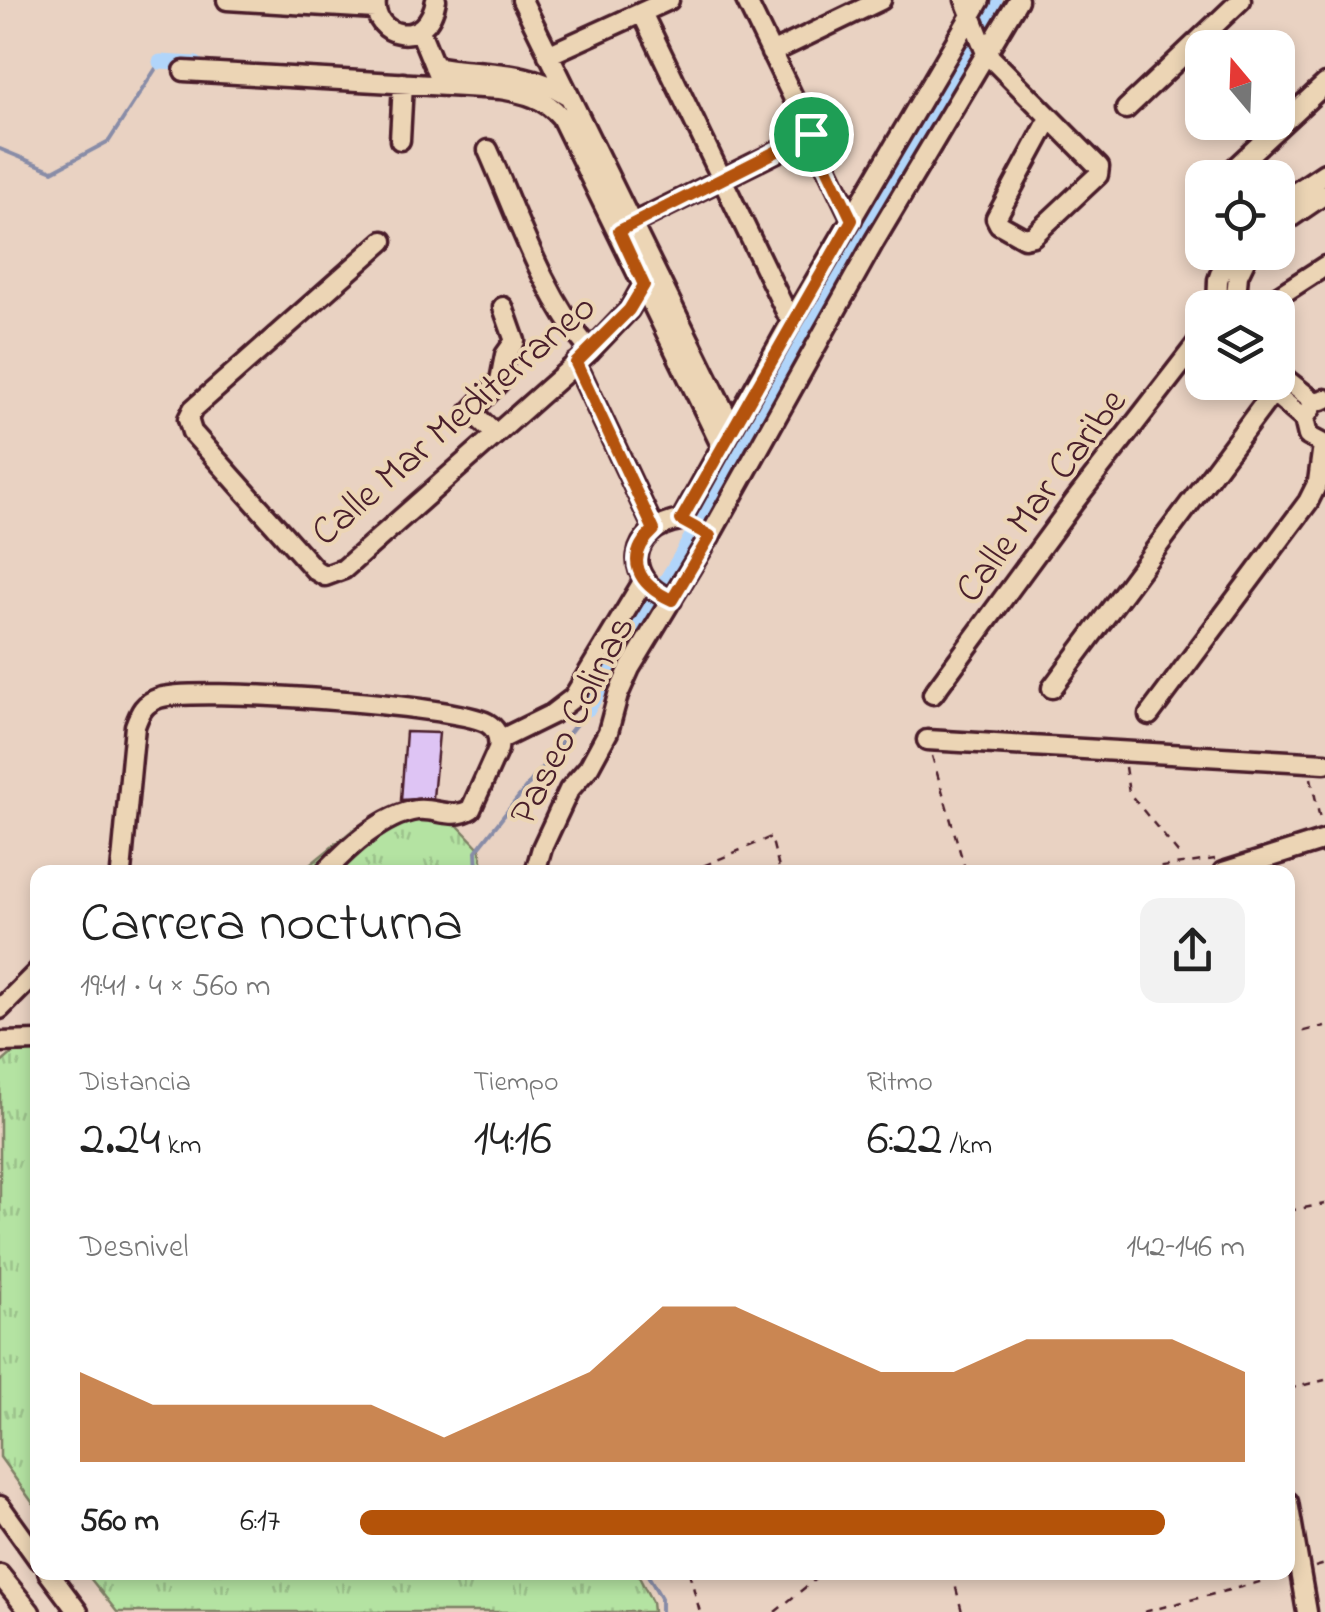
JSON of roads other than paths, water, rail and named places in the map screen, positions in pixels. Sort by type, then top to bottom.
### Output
[{"type":"street","points":[[227,0],[376,4],[384,26],[401,34],[420,31],[433,18],[436,0]]},
{"type":"street","points":[[522,0],[726,436]]},
{"type":"street","points":[[548,54],[670,0]]},
{"type":"street","points":[[746,0],[852,220]]},
{"type":"street","points":[[771,53],[881,0]]},
{"type":"street","points":[[654,530],[638,555],[638,572],[658,592],[695,527],[808,356],[1018,0]]},
{"type":"street","points":[[1126,109],[1241,0]]},
{"type":"street","points":[[972,10],[986,51],[1095,162],[1099,174],[1033,236],[1024,238],[999,224],[996,218],[1050,118]]},
{"type":"street","points":[[695,527],[726,436],[972,10]]},
{"type":"street","points":[[642,13],[791,322]]},
{"type":"street","points":[[420,31],[438,75]]},
{"type":"street","points":[[184,71],[403,82],[438,75],[519,74],[549,83],[568,96]]},
{"type":"street","points":[[438,75],[518,92],[550,105],[562,117],[626,226]]},
{"type":"street","points":[[400,140],[403,82]]},
{"type":"street","points":[[1243,160],[1325,84]]},
{"type":"street","points":[[626,226],[811,134]]},
{"type":"street","points":[[488,150],[547,286],[583,357],[654,530]]},
{"type":"street","points":[[1295,193],[1325,173]]},
{"type":"street","points":[[1295,214],[1325,194]]},
{"type":"street","name":"Calle Mar Mediterraneo","points":[[384,240],[193,409],[188,419],[192,432],[324,576],[344,569],[583,357],[629,310],[649,276]]},
{"type":"street","points":[[1288,290],[1325,266]]},
{"type":"street","points":[[494,433],[471,411],[500,381],[505,355],[515,341],[503,307]]},
{"type":"street","name":"Calle Mar Caribe","points":[[933,694],[1185,359]]},
{"type":"street","points":[[1295,382],[1322,396],[1304,419]]},
{"type":"street","points":[[1052,688],[1258,400]]},
{"type":"street","points":[[1150,716],[1308,502],[1318,482],[1324,445],[1308,436],[1304,419],[1282,400]]},
{"type":"street","points":[[654,530],[695,527]]},
{"type":"street","name":"Paseo Colinas","points":[[499,740],[567,703],[658,592]]},
{"type":"street","name":"Paseo Colinas","points":[[538,865],[569,790],[595,757],[608,732],[618,695],[658,592]]},
{"type":"street","points":[[122,865],[134,726],[145,705],[163,696],[256,696],[431,709],[486,722],[499,740],[471,809],[466,813],[417,810],[382,823],[332,865]]},
{"type":"street","points":[[927,740],[1316,763]]},
{"type":"street","points":[[1221,865],[1325,840]]},
{"type":"street","points":[[0,1009],[30,979]]},
{"type":"street","points":[[0,1042],[30,1041]]},
{"type":"street","points":[[0,1506],[30,1548]]},
{"type":"street","points":[[1295,1536],[1308,1612]]},
{"type":"street","points":[[0,1575],[30,1612]]},
{"type":"street","points":[[54,1580],[78,1612]]},
{"type":"waterway","points":[[588,709],[678,561],[856,238],[995,0]]},
{"type":"waterway","points":[[0,149],[53,171],[109,141],[160,62]]},
{"type":"waterway","points":[[160,62],[196,64]]},
{"type":"waterway","points":[[477,865],[476,851],[588,709]]},
{"type":"waterway","points":[[651,1580],[661,1598],[661,1612]]}]
